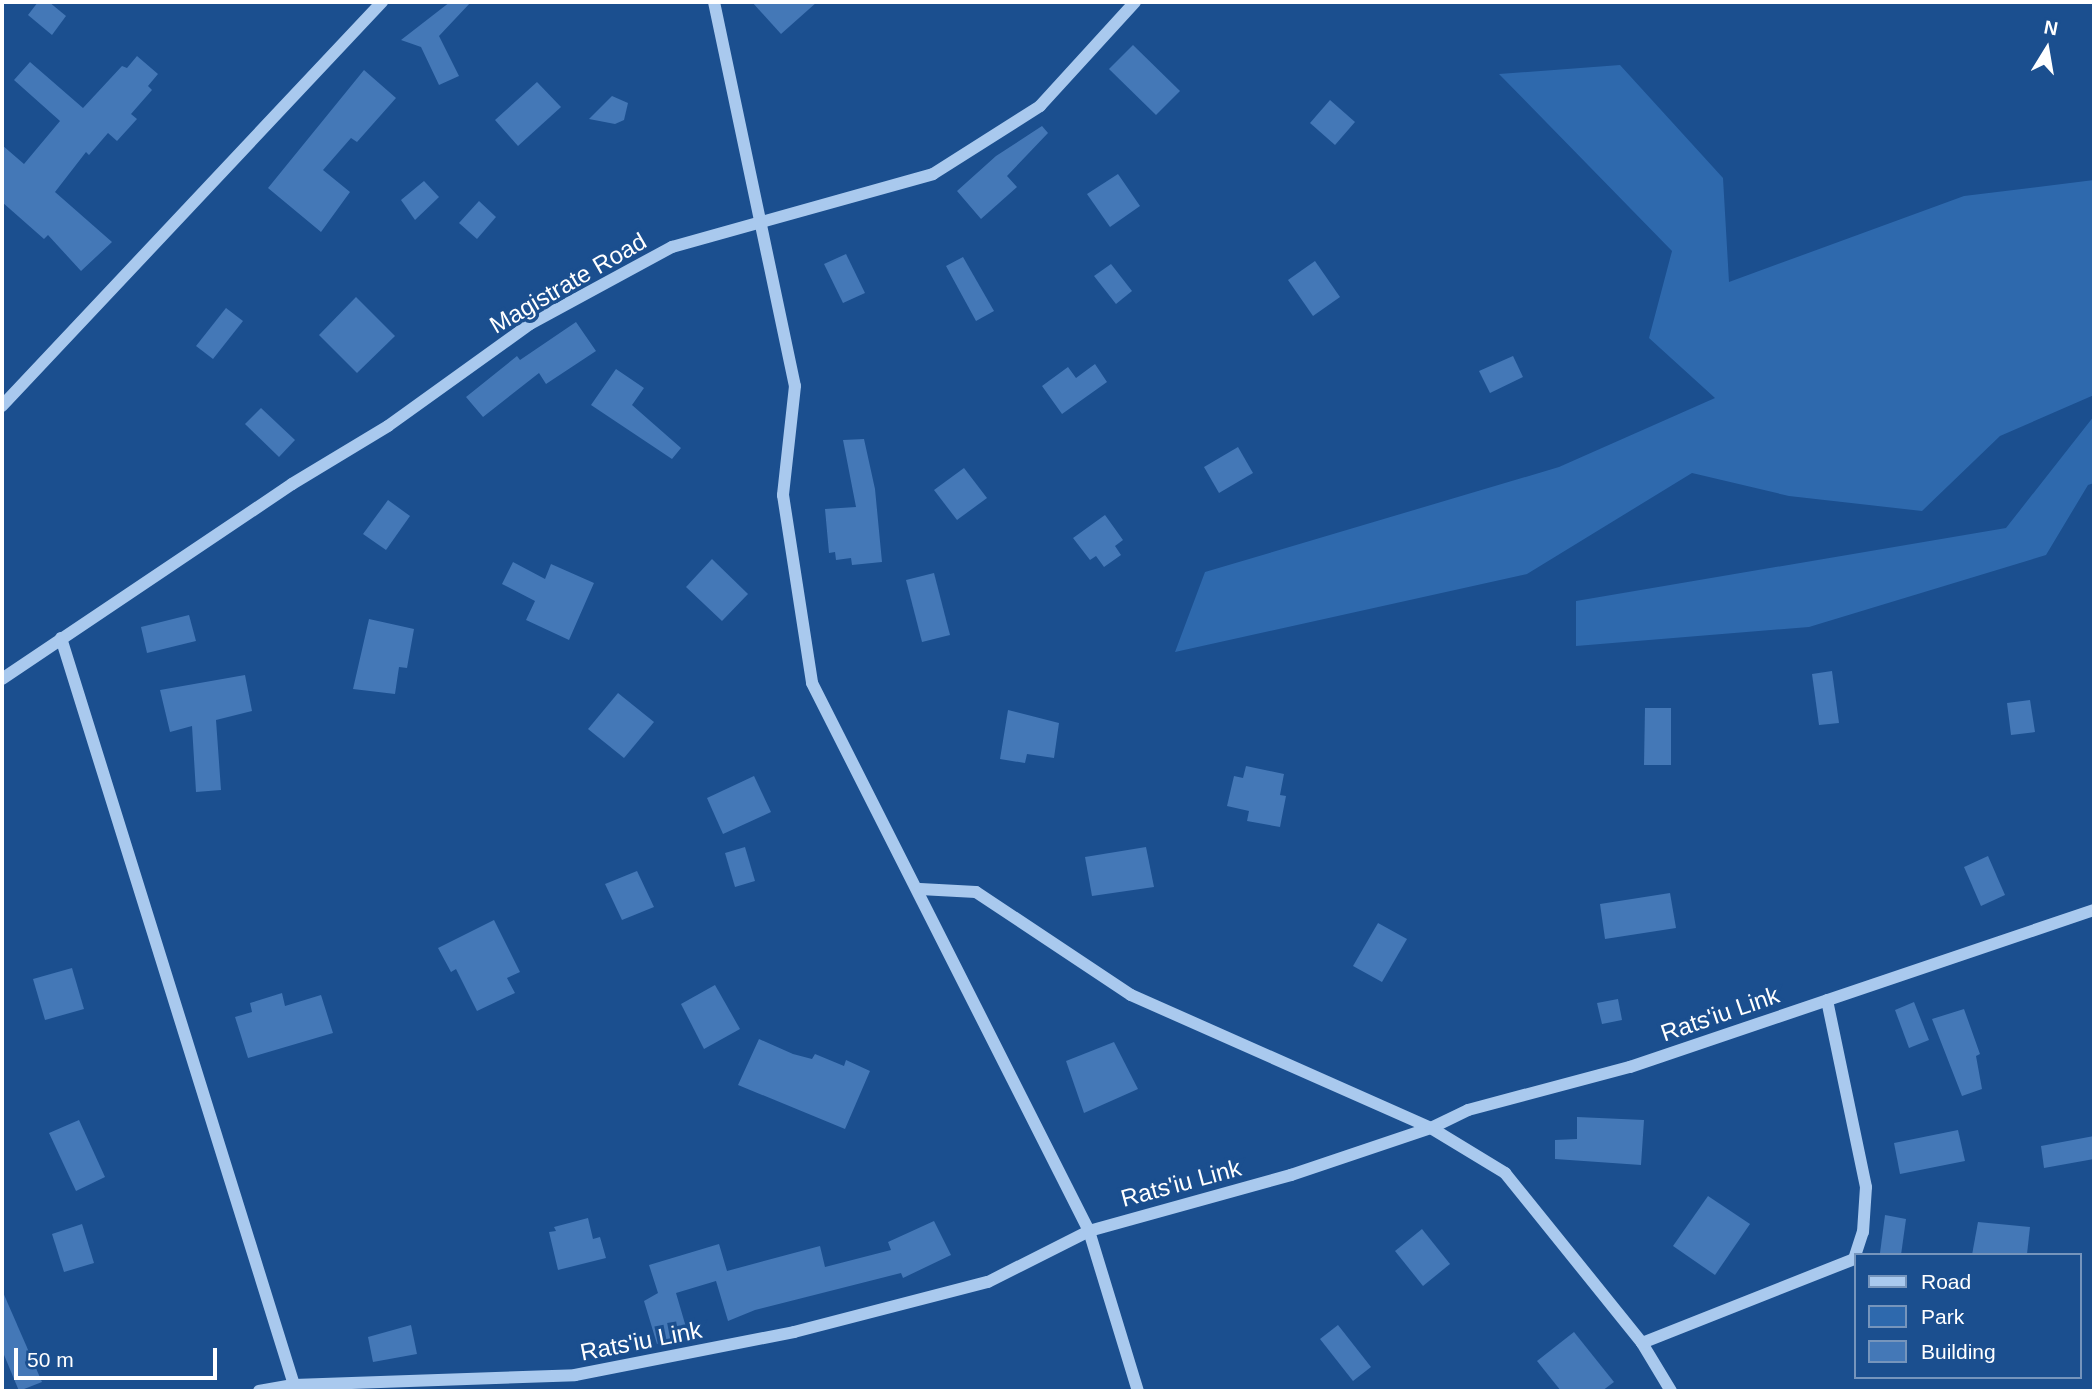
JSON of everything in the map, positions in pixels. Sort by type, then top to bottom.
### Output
[{"type":"street","points":[[2,406],[382,2]]},
{"type":"street","points":[[714,2],[795,386],[783,495],[812,683],[920,889],[1089,1231],[1138,1391]]},
{"type":"street","name":"Magistrate Road","points":[[2,679],[388,426],[530,324],[673,247],[933,174],[1040,106],[1135,2]]},
{"type":"street","points":[[61,638],[295,1388]]},
{"type":"street","points":[[920,889],[976,892],[1130,995],[1431,1128],[1505,1173],[1642,1343],[1671,1391]]},
{"type":"street","name":"Rats'iu Link","points":[[259,1391],[575,1375],[794,1332],[988,1282],[1089,1231],[1291,1175],[1431,1128],[1468,1110],[1630,1067],[2094,910]]},
{"type":"street","points":[[1827,1000],[1866,1186],[1863,1232],[1856,1253]]},
{"type":"street","points":[[1642,1343],[1854,1259]]},
{"type":"green space","points":[[1620,65],[1723,178],[1729,282],[1964,196],[2094,180],[2094,395],[2000,436],[1922,511],[1789,496],[1692,473],[1527,574],[1175,652],[1205,572],[1559,467],[1715,398],[1649,338],[1672,251],[1499,74]]},
{"type":"green space","points":[[2094,416],[2094,483],[2088,485],[2046,555],[1809,627],[1576,646],[1576,601],[2006,528]]},
{"type":"building","points":[[38,2],[49,2],[66,16],[52,35],[28,15]]},
{"type":"building","points":[[450,2],[471,2],[439,36],[459,76],[439,85],[421,47],[401,40]]},
{"type":"building","points":[[752,2],[817,2],[781,34]]},
{"type":"building","points":[[1133,45],[1180,91],[1156,115],[1109,69]]},
{"type":"building","points":[[137,56],[158,74],[148,86],[152,90],[131,114],[137,119],[117,141],[108,133],[89,155],[86,152],[55,192],[112,242],[81,271],[48,235],[44,239],[2,202],[2,145],[24,164],[60,121],[14,80],[30,62],[83,108],[122,66],[127,68]]},
{"type":"building","points":[[364,70],[396,98],[357,142],[351,138],[323,170],[350,192],[321,232],[268,188]]},
{"type":"building","points":[[537,82],[561,107],[518,146],[495,120]]},
{"type":"building","points":[[612,96],[628,103],[624,120],[615,124],[589,119]]},
{"type":"building","points":[[1330,100],[1355,122],[1335,145],[1310,123]]},
{"type":"building","points":[[1042,126],[1048,133],[1007,176],[1017,187],[981,219],[957,191],[996,156]]},
{"type":"building","points":[[1118,174],[1140,206],[1110,227],[1087,194]]},
{"type":"building","points":[[424,181],[439,197],[415,220],[401,200]]},
{"type":"building","points":[[479,201],[496,217],[477,239],[459,223]]},
{"type":"building","points":[[846,254],[865,293],[843,303],[824,264]]},
{"type":"building","points":[[963,257],[994,311],[976,321],[946,266]]},
{"type":"building","points":[[1315,261],[1340,297],[1313,316],[1288,280]]},
{"type":"building","points":[[1111,264],[1132,291],[1116,304],[1094,276]]},
{"type":"building","points":[[356,297],[395,336],[357,373],[319,335]]},
{"type":"building","points":[[226,308],[243,321],[213,359],[196,346]]},
{"type":"building","points":[[576,322],[596,351],[546,384],[539,373],[483,417],[466,397],[517,356],[520,360]]},
{"type":"building","points":[[1513,356],[1523,377],[1490,393],[1479,371]]},
{"type":"building","points":[[1095,364],[1107,382],[1062,414],[1042,386],[1068,367],[1076,378]]},
{"type":"building","points":[[616,369],[644,388],[632,405],[681,448],[672,459],[591,405]]},
{"type":"building","points":[[261,408],[295,440],[279,457],[245,424]]},
{"type":"building","points":[[864,439],[875,489],[882,562],[852,565],[851,558],[836,560],[835,552],[829,553],[825,509],[856,507],[843,440]]},
{"type":"building","points":[[1238,447],[1253,473],[1219,493],[1204,467]]},
{"type":"building","points":[[964,468],[987,498],[957,520],[934,490]]},
{"type":"building","points":[[388,500],[410,516],[386,550],[363,534]]},
{"type":"building","points":[[1105,515],[1123,540],[1115,546],[1121,555],[1104,567],[1096,556],[1090,560],[1073,538]]},
{"type":"building","points":[[712,559],[748,594],[722,621],[686,587]]},
{"type":"building","points":[[513,562],[545,579],[551,564],[594,583],[569,640],[526,620],[535,601],[502,584]]},
{"type":"building","points":[[934,573],[950,635],[922,642],[906,580]]},
{"type":"building","points":[[189,615],[196,641],[147,653],[141,627]]},
{"type":"building","points":[[369,619],[414,629],[407,668],[399,667],[395,694],[353,689]]},
{"type":"building","points":[[1832,671],[1839,723],[1819,725],[1812,674]]},
{"type":"building","points":[[245,675],[252,711],[216,720],[221,790],[196,792],[192,726],[170,732],[160,690]]},
{"type":"building","points":[[618,693],[654,722],[624,758],[588,729]]},
{"type":"building","points":[[2030,700],[2035,732],[2011,735],[2007,703]]},
{"type":"building","points":[[1645,708],[1671,708],[1671,765],[1644,765]]},
{"type":"building","points":[[1008,710],[1059,723],[1054,758],[1027,754],[1025,763],[1000,759]]},
{"type":"building","points":[[1246,766],[1284,774],[1280,795],[1286,796],[1280,827],[1247,821],[1249,811],[1227,806],[1234,776],[1243,778]]},
{"type":"building","points":[[754,776],[771,812],[723,834],[707,798]]},
{"type":"building","points":[[745,847],[755,881],[735,887],[725,853]]},
{"type":"building","points":[[1146,847],[1154,887],[1092,896],[1085,857]]},
{"type":"building","points":[[1988,856],[2005,895],[1981,906],[1964,867]]},
{"type":"building","points":[[637,871],[654,907],[622,920],[605,884]]},
{"type":"building","points":[[1670,893],[1676,928],[1605,939],[1600,904]]},
{"type":"building","points":[[494,920],[520,972],[507,978],[515,993],[477,1011],[456,969],[451,972],[438,948]]},
{"type":"building","points":[[1378,923],[1407,939],[1382,982],[1353,966]]},
{"type":"building","points":[[72,968],[84,1009],[45,1020],[33,979]]},
{"type":"building","points":[[715,985],[740,1029],[704,1049],[681,1004]]},
{"type":"building","points":[[282,993],[285,1006],[321,995],[333,1033],[248,1058],[235,1017],[252,1012],[250,1003]]},
{"type":"building","points":[[1618,999],[1622,1020],[1602,1024],[1597,1003]]},
{"type":"building","points":[[1914,1002],[1929,1040],[1909,1048],[1895,1010]]},
{"type":"building","points":[[1964,1009],[1980,1054],[1976,1056],[1982,1089],[1962,1096],[1932,1019]]},
{"type":"building","points":[[759,1039],[793,1054],[812,1059],[815,1054],[844,1066],[846,1060],[870,1071],[845,1129],[738,1085]]},
{"type":"building","points":[[1114,1042],[1138,1089],[1084,1113],[1066,1061]]},
{"type":"building","points":[[1577,1117],[1644,1120],[1641,1165],[1555,1159],[1555,1140],[1577,1139]]},
{"type":"building","points":[[79,1120],[105,1177],[76,1191],[49,1133]]},
{"type":"building","points":[[1958,1130],[1965,1161],[1900,1174],[1894,1143]]},
{"type":"building","points":[[2094,1136],[2094,1159],[2044,1168],[2041,1146]]},
{"type":"building","points":[[1708,1196],[1750,1224],[1715,1275],[1673,1246]]},
{"type":"building","points":[[1885,1215],[1906,1219],[1901,1253],[1880,1253]]},
{"type":"building","points":[[588,1218],[593,1239],[600,1237],[606,1258],[558,1270],[549,1232],[556,1231],[554,1227]]},
{"type":"building","points":[[934,1221],[951,1255],[903,1278],[901,1273],[755,1310],[728,1321],[716,1281],[676,1293],[688,1334],[657,1344],[644,1301],[658,1293],[649,1265],[719,1244],[727,1271],[820,1246],[825,1267],[891,1250],[888,1242]]},
{"type":"building","points":[[1978,1222],[2030,1227],[2027,1253],[1972,1253]]},
{"type":"building","points":[[82,1224],[94,1263],[64,1272],[52,1234]]},
{"type":"building","points":[[1422,1229],[1450,1264],[1423,1286],[1395,1251]]},
{"type":"building","points":[[2,1290],[42,1382],[19,1391],[2,1350]]},
{"type":"building","points":[[411,1325],[417,1354],[373,1362],[368,1337]]},
{"type":"building","points":[[1338,1325],[1371,1367],[1353,1381],[1320,1339]]},
{"type":"building","points":[[1574,1332],[1614,1382],[1602,1391],[1561,1391],[1537,1361]]}]
